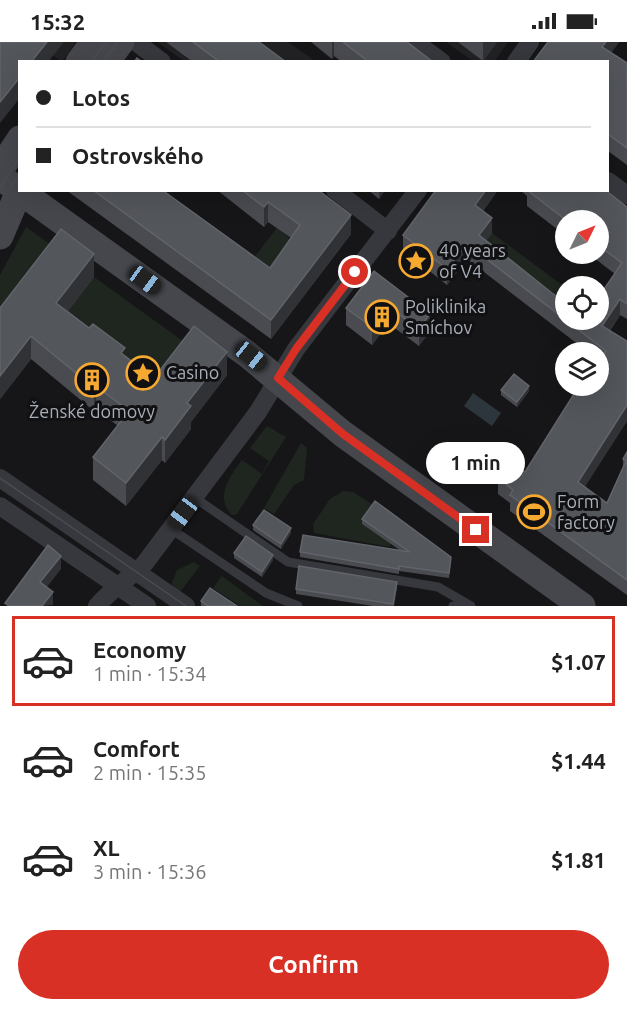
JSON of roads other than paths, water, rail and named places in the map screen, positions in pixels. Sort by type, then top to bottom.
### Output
[{"type":"main road","points":[[80,60],[94,42]]},
{"type":"main road","points":[[108,60],[121,42]]},
{"type":"main road","points":[[0,236],[18,149]]},
{"type":"main road","points":[[22,192],[278,378],[343,434],[575,603]]},
{"type":"street","points":[[136,42],[159,60]]},
{"type":"street","points":[[415,42],[439,60]]},
{"type":"street","points":[[517,60],[530,42]]},
{"type":"street","points":[[609,182],[627,195]]},
{"type":"street","points":[[338,192],[388,231]]},
{"type":"street","points":[[97,606],[110,591],[136,572],[195,498],[258,412],[296,349],[417,192]]},
{"type":"street","points":[[0,478],[136,572],[183,601]]},
{"type":"street","points":[[0,506],[56,547],[147,604]]},
{"type":"lane","points":[[195,498],[288,562],[438,587],[470,606]]},
{"type":"lane","points":[[171,529],[266,593],[298,606]]},
{"type":"lane","points":[[453,606],[470,606]]},
{"type":"tram line","points":[[92,60],[106,42]]},
{"type":"tram line","points":[[104,60],[118,42]]},
{"type":"tram line","points":[[0,188],[18,159]]},
{"type":"tram line","points":[[12,186],[18,176]]},
{"type":"tram line","points":[[0,478],[186,606]]},
{"type":"place","name":"40 years of V4","points":[[416,261]]},
{"type":"place","name":"Poliklinika Smíchov","points":[[382,317]]},
{"type":"place","name":"Casino","points":[[143,373]]},
{"type":"place","name":"Ženské domovy","points":[[92,380]]},
{"type":"place","name":"Form factory","points":[[534,512]]}]
